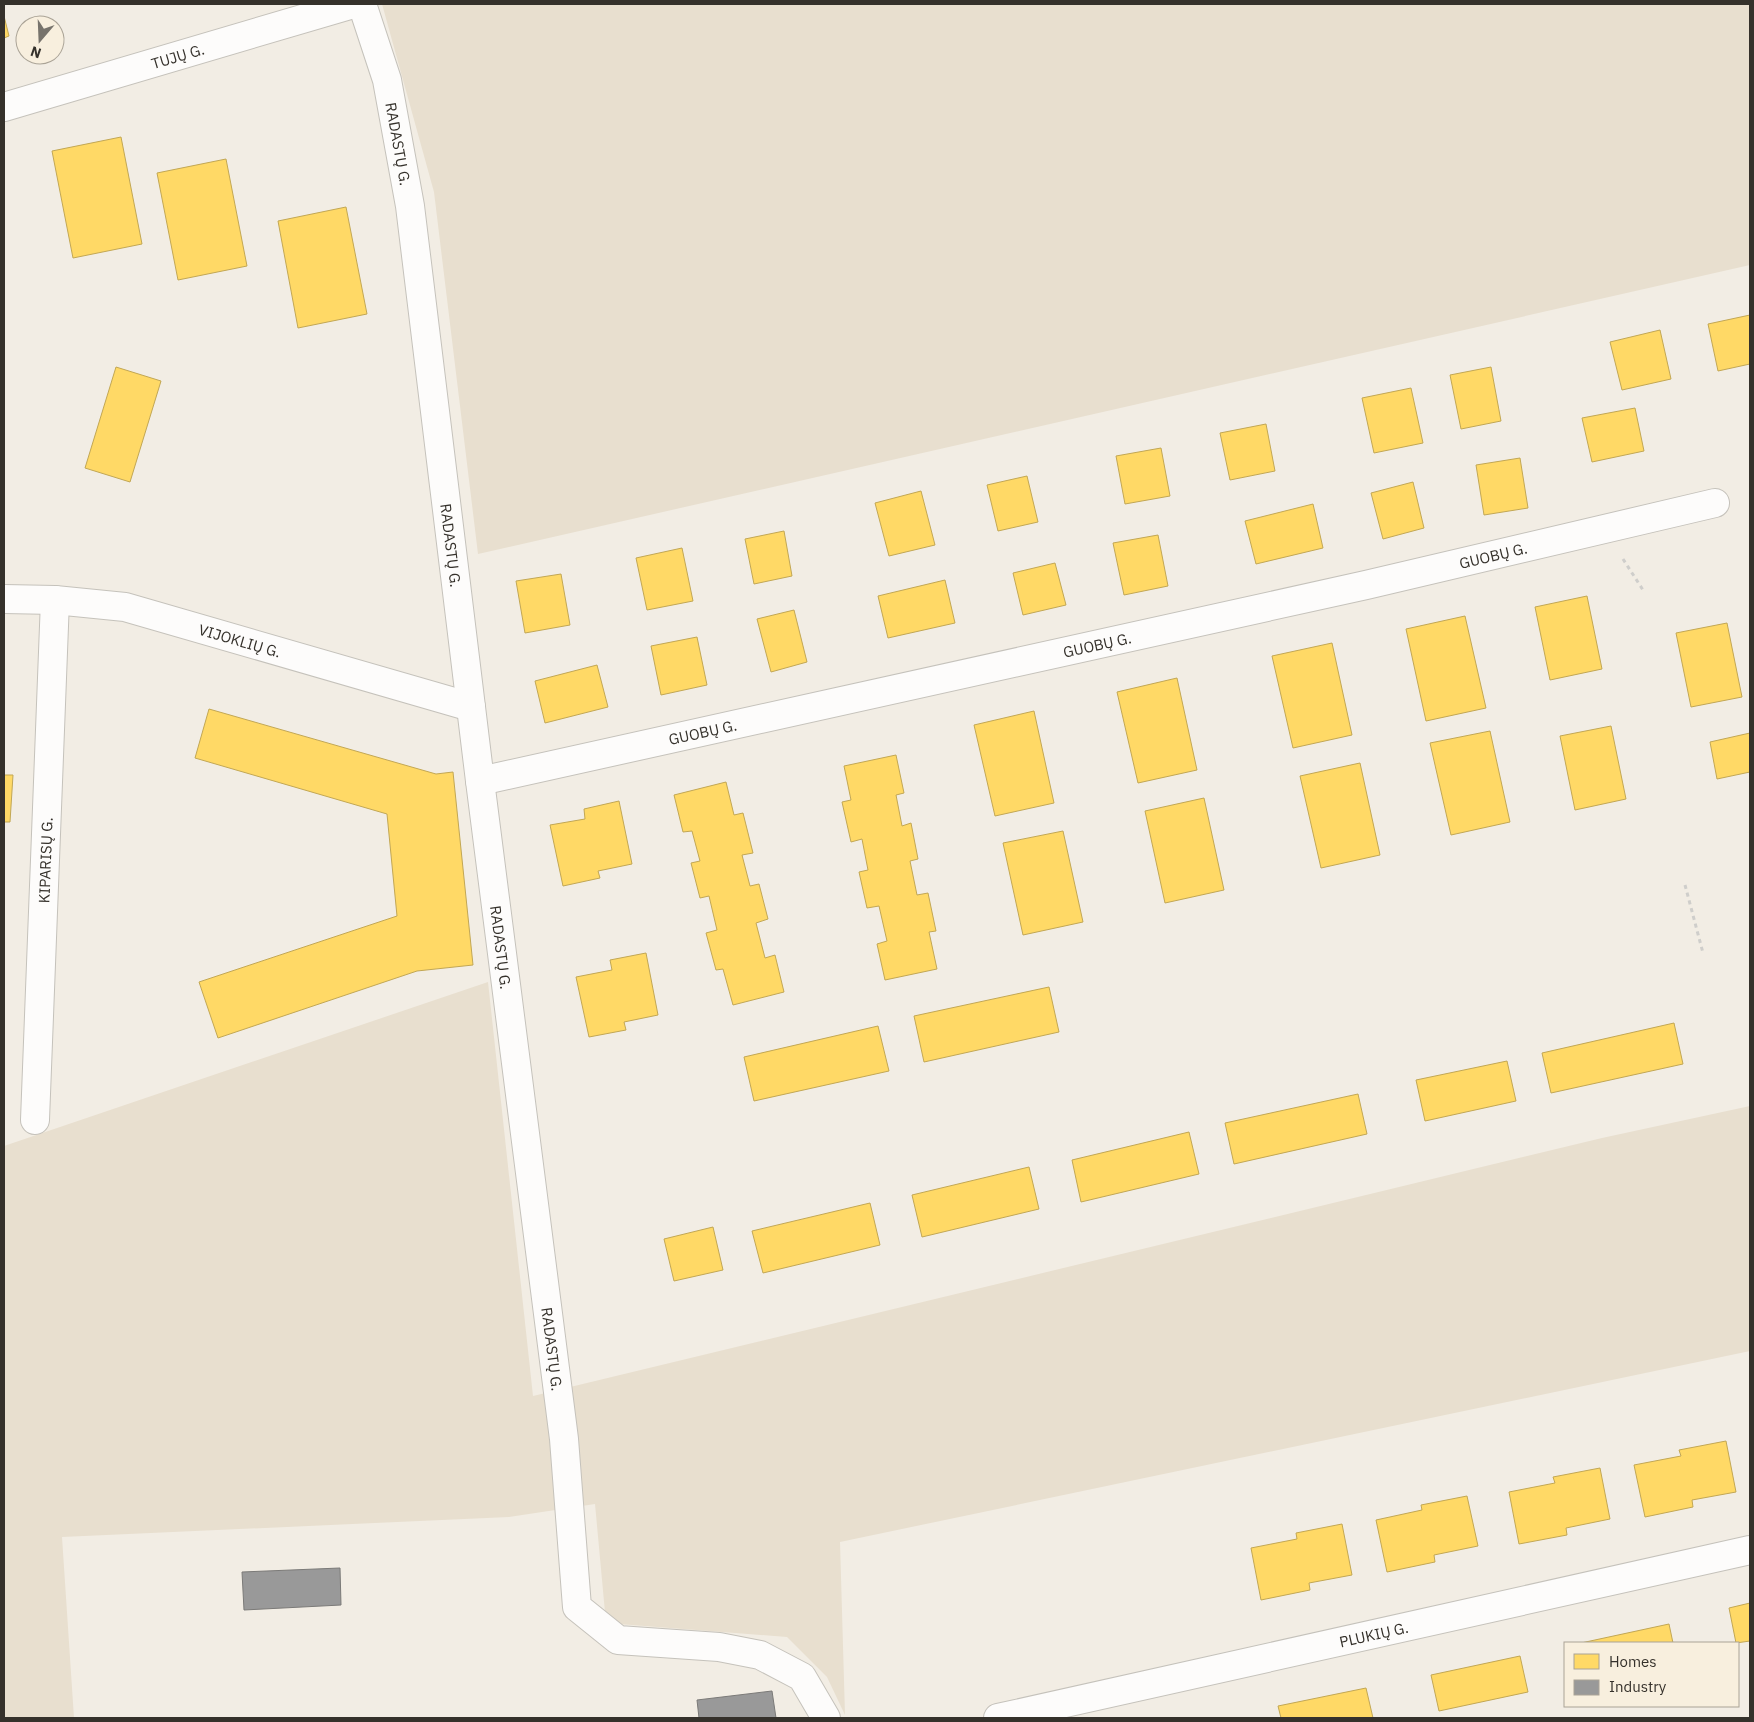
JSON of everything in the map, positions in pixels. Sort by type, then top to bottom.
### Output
[{"type":"street","name":"TUJŲ G.","points":[[4,107],[353,4]]},
{"type":"street","name":"RADASTŲ G.","points":[[362,4],[386,80],[410,206],[480,781],[564,1439],[577,1607],[618,1640],[719,1647],[760,1655],[802,1677],[826,1718]]},
{"type":"street","name":"GUOBŲ G.","points":[[480,781],[1366,585],[1714,503]]},
{"type":"street","name":"VIJOKLIŲ G.","points":[[4,599],[55,600],[126,607],[471,707]]},
{"type":"street","name":"KIPARISŲ G.","points":[[35,1120],[55,600]]},
{"type":"street","name":"PLUKIŲ G.","points":[[998,1718],[1750,1550]]},
{"type":"path","points":[[1685,885],[1703,953]]},
{"type":"shaded area","points":[[382,4],[1750,4],[1750,265],[478,554],[434,192]]},
{"type":"shaded area","points":[[488,982],[533,1396],[1602,1138],[1750,1106],[1750,1351],[840,1542],[845,1715],[827,1677],[787,1637],[606,1623],[595,1504],[509,1517],[62,1537],[74,1718],[4,1718],[4,1146]]},
{"type":"building: Homes","points":[[4,16],[9,36],[4,38]]},
{"type":"building: Homes","points":[[121,137],[142,244],[73,258],[52,151]]},
{"type":"building: Homes","points":[[226,159],[247,266],[178,280],[157,173]]},
{"type":"building: Homes","points":[[346,207],[367,314],[298,328],[278,221]]},
{"type":"building: Homes","points":[[1750,315],[1750,364],[1718,371],[1708,324]]},
{"type":"building: Homes","points":[[1660,330],[1671,379],[1622,390],[1610,342]]},
{"type":"building: Homes","points":[[116,367],[161,381],[130,482],[85,468]]},
{"type":"building: Homes","points":[[1491,367],[1501,421],[1461,429],[1450,375]]},
{"type":"building: Homes","points":[[1411,388],[1423,443],[1374,453],[1362,398]]},
{"type":"building: Homes","points":[[1635,408],[1644,451],[1592,462],[1582,418]]},
{"type":"building: Homes","points":[[1266,424],[1275,471],[1230,480],[1220,433]]},
{"type":"building: Homes","points":[[1161,448],[1170,496],[1125,504],[1116,456]]},
{"type":"building: Homes","points":[[1520,458],[1528,508],[1484,515],[1476,465]]},
{"type":"building: Homes","points":[[1027,476],[1038,522],[998,531],[987,485]]},
{"type":"building: Homes","points":[[1413,482],[1424,528],[1383,539],[1371,493]]},
{"type":"building: Homes","points":[[921,491],[935,545],[889,556],[875,503]]},
{"type":"building: Homes","points":[[1313,504],[1323,548],[1256,564],[1245,521]]},
{"type":"building: Homes","points":[[784,531],[792,576],[754,584],[745,539]]},
{"type":"building: Homes","points":[[1158,535],[1168,586],[1124,595],[1113,543]]},
{"type":"building: Homes","points":[[682,548],[693,601],[647,610],[636,558]]},
{"type":"building: Homes","points":[[1055,563],[1066,605],[1023,615],[1013,573]]},
{"type":"building: Homes","points":[[561,574],[570,625],[525,633],[516,581]]},
{"type":"building: Homes","points":[[945,580],[955,623],[888,638],[878,596]]},
{"type":"building: Homes","points":[[1587,596],[1602,669],[1550,680],[1535,607]]},
{"type":"building: Homes","points":[[794,610],[807,662],[771,672],[757,619]]},
{"type":"building: Homes","points":[[1465,616],[1486,708],[1426,721],[1406,629]]},
{"type":"building: Homes","points":[[1727,623],[1742,697],[1691,707],[1676,633]]},
{"type":"building: Homes","points":[[697,637],[707,685],[661,695],[651,646]]},
{"type":"building: Homes","points":[[1332,643],[1352,735],[1293,748],[1272,656]]},
{"type":"building: Homes","points":[[597,665],[608,707],[545,723],[535,681]]},
{"type":"building: Homes","points":[[1177,678],[1197,770],[1138,783],[1117,692]]},
{"type":"building: Homes","points":[[209,709],[436,774],[453,772],[473,965],[417,971],[218,1038],[199,982],[397,916],[387,814],[195,758]]},
{"type":"building: Homes","points":[[1034,711],[1054,803],[995,816],[974,725]]},
{"type":"building: Homes","points":[[1611,726],[1626,799],[1575,810],[1560,736]]},
{"type":"building: Homes","points":[[1490,731],[1510,822],[1451,835],[1430,743]]},
{"type":"building: Homes","points":[[1750,733],[1750,772],[1717,779],[1710,742]]},
{"type":"building: Homes","points":[[896,755],[904,793],[896,795],[902,826],[911,823],[918,859],[910,861],[917,895],[928,893],[936,931],[929,932],[937,969],[885,980],[877,944],[887,941],[879,906],[867,908],[859,872],[868,870],[862,839],[851,842],[842,802],[851,800],[844,766]]},
{"type":"building: Homes","points":[[1360,763],[1380,855],[1321,868],[1300,776]]},
{"type":"building: Homes","points":[[4,775],[13,775],[10,822],[4,822]]},
{"type":"building: Homes","points":[[726,782],[734,815],[743,813],[753,853],[742,855],[750,886],[759,884],[768,919],[756,923],[765,958],[775,955],[784,992],[733,1005],[723,969],[716,970],[706,933],[717,930],[709,896],[700,898],[691,863],[700,861],[692,831],[683,832],[674,795]]},
{"type":"building: Homes","points":[[1204,798],[1224,890],[1165,903],[1145,811]]},
{"type":"building: Homes","points":[[619,801],[632,864],[598,871],[600,878],[563,886],[550,825],[585,819],[584,809]]},
{"type":"building: Homes","points":[[1063,831],[1083,922],[1023,935],[1003,843]]},
{"type":"building: Homes","points":[[646,953],[658,1015],[624,1022],[626,1030],[589,1037],[576,977],[612,970],[610,960]]},
{"type":"building: Homes","points":[[1049,987],[1059,1032],[924,1062],[914,1016]]},
{"type":"building: Homes","points":[[1674,1023],[1683,1064],[1551,1093],[1542,1053]]},
{"type":"building: Homes","points":[[878,1026],[889,1071],[754,1101],[744,1057]]},
{"type":"building: Homes","points":[[1507,1061],[1516,1101],[1425,1121],[1416,1080]]},
{"type":"building: Homes","points":[[1358,1094],[1367,1134],[1234,1164],[1225,1123]]},
{"type":"building: Homes","points":[[1189,1132],[1199,1174],[1081,1202],[1072,1160]]},
{"type":"building: Homes","points":[[1029,1167],[1039,1209],[922,1237],[912,1195]]},
{"type":"building: Homes","points":[[870,1203],[880,1245],[763,1273],[752,1231]]},
{"type":"building: Homes","points":[[713,1227],[723,1270],[674,1281],[664,1239]]},
{"type":"building: Homes","points":[[1726,1441],[1736,1492],[1692,1500],[1693,1507],[1645,1517],[1634,1465],[1681,1456],[1679,1450]]},
{"type":"building: Homes","points":[[1600,1468],[1610,1519],[1566,1528],[1567,1535],[1519,1544],[1509,1492],[1555,1483],[1553,1477]]},
{"type":"building: Homes","points":[[1467,1496],[1478,1546],[1434,1555],[1435,1562],[1387,1572],[1376,1520],[1422,1510],[1421,1505]]},
{"type":"building: Homes","points":[[1342,1524],[1352,1575],[1309,1583],[1310,1590],[1261,1600],[1251,1548],[1297,1539],[1296,1533]]},
{"type":"building: Homes","points":[[1750,1603],[1750,1641],[1736,1642],[1729,1608]]},
{"type":"building: Homes","points":[[1669,1624],[1673,1642],[1586,1642]]},
{"type":"building: Homes","points":[[1520,1656],[1528,1692],[1439,1711],[1431,1675]]},
{"type":"building: Homes","points":[[1366,1688],[1373,1718],[1281,1718],[1278,1706]]},
{"type":"building: Industry","points":[[340,1568],[341,1605],[244,1610],[242,1572]]},
{"type":"building: Industry","points":[[772,1691],[776,1718],[699,1718],[697,1700]]}]
